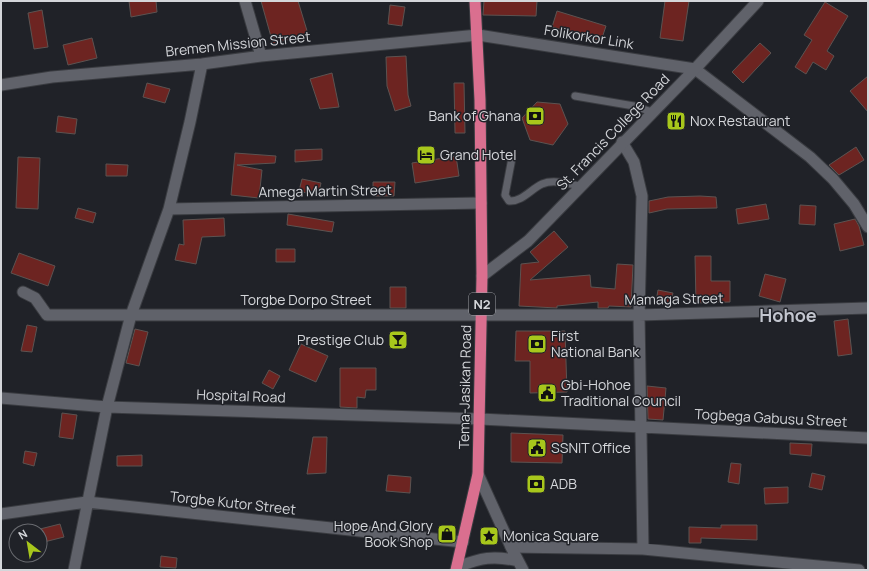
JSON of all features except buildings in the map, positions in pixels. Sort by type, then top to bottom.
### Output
[{"type":"highway","name":"N2","points":[[475,1],[478,35]]},
{"type":"highway","name":"Tema-Jasikan Road","points":[[457,569],[478,474],[482,276],[478,35]]},
{"type":"street","points":[[245,1],[261,56]]},
{"type":"street","name":"St. Francis College Road","points":[[482,276],[528,241],[622,142],[696,69],[758,1]]},
{"type":"street","name":"Bremen Mission Street","points":[[1,85],[52,78],[202,64],[261,56],[478,35]]},
{"type":"street","name":"Folikorkor Link","points":[[478,35],[696,69]]},
{"type":"street","points":[[74,570],[107,407],[131,315],[169,209],[202,64]]},
{"type":"street","points":[[696,69],[810,157],[833,179],[854,204],[868,227]]},
{"type":"street","points":[[622,142],[634,162],[642,196],[639,315],[643,550]]},
{"type":"street","name":"Amega Martin Street","points":[[169,209],[481,203]]},
{"type":"street","name":"Torgbe Dorpo Street","points":[[23,292],[35,298],[47,316],[481,314]]},
{"type":"street","name":"Mamaga Street","points":[[481,314],[639,315],[868,308]]},
{"type":"street","name":"Hospital Road","points":[[1,398],[107,407],[480,419]]},
{"type":"street","name":"Togbega Gabusu Street","points":[[480,419],[868,438]]},
{"type":"street","points":[[478,474],[520,566]]},
{"type":"street","name":"Torgbe Kutor Street","points":[[1,514],[87,502],[463,542]]},
{"type":"street","points":[[511,547],[643,550],[858,570]]},
{"type":"street","points":[[457,569],[477,559],[489,557],[503,558],[520,566]]},
{"type":"lane","points":[[575,96],[634,106],[652,112]]},
{"type":"lane","points":[[512,158],[505,195],[509,201],[515,201],[542,184],[552,182],[580,186]]},
{"type":"place","name":"Bank of Ghana","points":[[535,116]]},
{"type":"place","name":"Nox Restaurant","points":[[676,121]]},
{"type":"place","name":"Grand Hotel","points":[[426,155]]},
{"type":"place","name":"Prestige Club","points":[[398,340]]},
{"type":"place","name":"First National Bank","points":[[537,344]]},
{"type":"place","name":"Gbi-Hohoe Traditional Council","points":[[547,393]]},
{"type":"place","name":"SSNIT Office","points":[[537,448]]},
{"type":"place","name":"ADB","points":[[536,484]]},
{"type":"place","name":"Hope And Glory Book Shop","points":[[447,534]]},
{"type":"place","name":"Monica Square","points":[[489,536]]},
{"type":"district","name":"Hohoe","points":[[788,316]]}]
